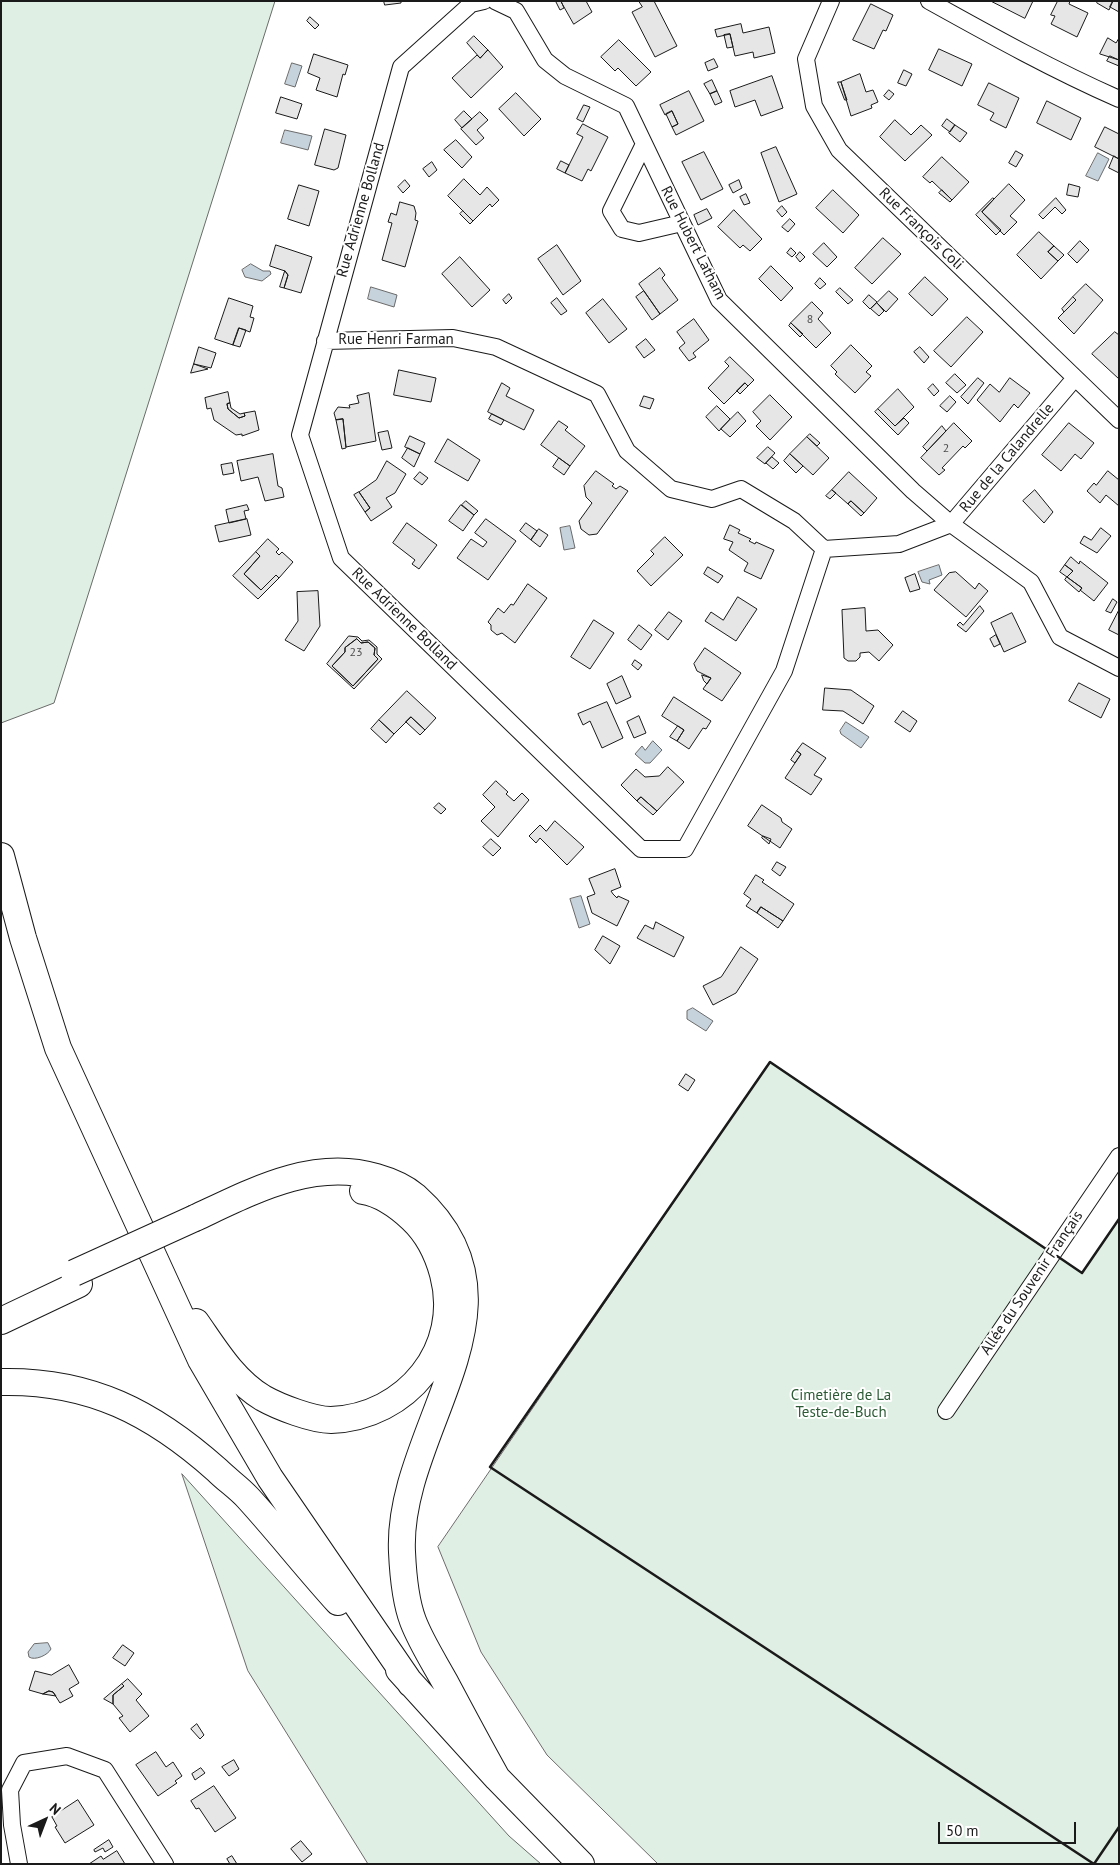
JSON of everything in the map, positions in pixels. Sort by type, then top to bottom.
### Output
[{"type":"main road","points":[[1,856],[23,938],[58,1048],[200,1360],[270,1478],[411,1684]]},
{"type":"main road","points":[[1,1321],[76,1279],[197,1224],[244,1196],[297,1176],[336,1170],[360,1172],[407,1190],[425,1206],[441,1225],[460,1260],[465,1286],[465,1318],[449,1381],[416,1462],[403,1511],[402,1551],[405,1588],[413,1620],[497,1778]]},
{"type":"main road","points":[[161,1273],[232,1373],[263,1398],[298,1413],[330,1420],[361,1415],[382,1408],[411,1388],[428,1368],[445,1332],[448,1292],[437,1254],[422,1228],[396,1205],[368,1192],[334,1187],[300,1191],[197,1224]]},
{"type":"main road","points":[[1,1304],[76,1279]]},
{"type":"main road","points":[[1,1382],[23,1381],[74,1388],[130,1407],[189,1445],[247,1497],[411,1684],[497,1778],[580,1864]]},
{"type":"street","name":"Rue Adrienne Bolland","points":[[484,1],[471,4],[401,67],[300,435],[341,558],[641,849],[685,849],[784,671],[824,549]]},
{"type":"street","name":"Rue Hubert Latham","points":[[495,1],[516,10],[545,60],[565,76],[626,106],[719,300],[913,491],[951,524]]},
{"type":"street","name":"Rue François Coli","points":[[831,1],[806,59],[814,106],[839,150],[1119,420]]},
{"type":"street","points":[[929,1],[1029,57],[1119,98]]},
{"type":"street","points":[[644,144],[611,211],[622,229],[639,233],[682,223]]},
{"type":"street","name":"Rue Henri Farman","points":[[325,341],[453,338],[496,348],[597,394],[627,451],[671,489],[712,499],[741,489],[794,521],[824,549]]},
{"type":"street","name":"Rue de la Calandrelle","points":[[1075,378],[951,524],[1031,582],[1060,637],[1119,668]]},
{"type":"street","points":[[824,549],[899,544],[951,524]]},
{"type":"street","name":"Allée du Souvenir Français","points":[[946,1411],[1119,1156]]},
{"type":"street","points":[[19,1864],[12,1825],[10,1790],[24,1762],[67,1756],[105,1770],[165,1864]]},
{"type":"green space","points":[[1,1],[275,1],[54,703],[1,723]]},
{"type":"green space","name":"Cimetière de La Teste-de-Buch","points":[[770,1062],[1082,1273],[1119,1219],[1119,1864],[658,1864],[547,1755],[481,1652],[438,1547]]},
{"type":"green space","points":[[182,1474],[509,1836],[541,1864],[368,1864],[248,1671]]},
{"type":"shaded area","points":[[292,63],[302,66],[295,87],[285,84]]},
{"type":"shaded area","points":[[285,130],[312,136],[308,150],[281,143]]},
{"type":"shaded area","points":[[1098,153],[1109,159],[1098,181],[1086,176]]},
{"type":"shaded area","points":[[251,264],[263,271],[270,271],[271,274],[262,281],[245,277],[242,270]]},
{"type":"shaded area","points":[[371,287],[397,295],[394,307],[368,299]]},
{"type":"shaded area","points":[[570,526],[575,548],[564,550],[560,528]]},
{"type":"shaded area","points":[[939,565],[942,575],[929,580],[930,584],[922,582],[918,572]]},
{"type":"shaded area","points":[[846,722],[869,737],[861,748],[841,734],[840,731]]},
{"type":"shaded area","points":[[653,741],[662,750],[650,763],[645,763],[635,754],[642,746],[645,750]]},
{"type":"shaded area","points":[[581,896],[590,924],[579,928],[570,899]]},
{"type":"shaded area","points":[[693,1008],[713,1021],[706,1031],[687,1019],[687,1011]]},
{"type":"shaded area","points":[[48,1643],[51,1649],[47,1653],[38,1658],[29,1657],[28,1652],[34,1644]]},
{"type":"building","points":[[384,1],[401,1],[401,3],[385,5]]},
{"type":"building","points":[[561,1],[586,1],[592,12],[574,24]]},
{"type":"building","points":[[561,1],[564,8],[560,10],[556,2]]},
{"type":"building","points":[[639,1],[654,1],[677,46],[655,57],[632,12],[642,7]]},
{"type":"building","points":[[991,1],[1033,1],[1025,18]]},
{"type":"building","points":[[1058,1],[1070,1],[1069,4],[1088,13],[1077,37],[1051,24],[1055,16],[1051,15]]},
{"type":"building","points":[[1098,1],[1113,1],[1109,10],[1097,3]]},
{"type":"building","points":[[1113,1],[1119,1],[1119,12],[1110,7]]},
{"type":"building","points":[[871,4],[893,15],[886,31],[883,30],[874,49],[853,40]]},
{"type":"building","points":[[310,17],[319,25],[315,29],[307,21]]},
{"type":"building","points":[[741,24],[743,33],[769,27],[775,53],[754,58],[753,52],[735,56],[730,34],[717,37],[715,30]]},
{"type":"building","points":[[730,34],[733,47],[727,48],[724,35]]},
{"type":"building","points":[[474,36],[488,50],[480,58],[467,43]]},
{"type":"building","points":[[1108,38],[1116,43],[1119,38],[1119,60],[1100,54]]},
{"type":"building","points":[[619,40],[651,72],[636,86],[618,68],[615,71],[601,57]]},
{"type":"building","points":[[939,49],[972,64],[962,86],[929,70]]},
{"type":"building","points":[[488,50],[503,67],[471,98],[452,78],[477,55],[480,58]]},
{"type":"building","points":[[314,54],[348,65],[345,75],[343,74],[337,97],[316,90],[320,78],[308,73]]},
{"type":"building","points":[[1110,56],[1119,60],[1119,66],[1107,61]]},
{"type":"building","points":[[714,59],[718,67],[708,71],[705,63]]},
{"type":"building","points":[[904,70],[912,74],[906,86],[898,83]]},
{"type":"building","points":[[860,74],[866,92],[873,90],[878,102],[871,105],[872,108],[851,116],[841,82]]},
{"type":"building","points":[[772,76],[783,108],[761,116],[755,100],[735,107],[730,91]]},
{"type":"building","points":[[712,80],[717,91],[710,94],[704,84]]},
{"type":"building","points":[[838,82],[841,82],[847,100],[845,100]]},
{"type":"building","points":[[989,83],[1019,98],[1006,128],[990,120],[994,113],[978,105]]},
{"type":"building","points":[[889,90],[894,94],[889,100],[884,96]]},
{"type":"building","points":[[689,91],[704,121],[676,135],[672,127],[678,124],[672,111],[665,115],[660,105]]},
{"type":"building","points":[[717,91],[722,102],[715,105],[710,94]]},
{"type":"building","points":[[516,93],[541,119],[524,136],[499,109]]},
{"type":"building","points":[[281,97],[302,104],[297,119],[276,113]]},
{"type":"building","points":[[1047,101],[1081,118],[1071,140],[1037,123]]},
{"type":"building","points":[[584,105],[590,107],[583,122],[577,119]]},
{"type":"building","points":[[464,111],[472,119],[462,128],[455,120]]},
{"type":"building","points":[[672,111],[678,124],[672,127],[666,114]]},
{"type":"building","points":[[480,112],[488,120],[477,130],[484,138],[476,145],[461,129]]},
{"type":"building","points":[[947,119],[955,125],[950,132],[942,126]]},
{"type":"building","points":[[895,120],[911,135],[921,125],[932,135],[905,161],[880,137]]},
{"type":"building","points":[[583,124],[608,137],[591,171],[588,169],[582,181],[565,173],[583,137],[577,134]]},
{"type":"building","points":[[955,125],[967,133],[960,142],[949,133]]},
{"type":"building","points":[[1105,127],[1119,134],[1119,159],[1095,147]]},
{"type":"building","points":[[325,129],[346,135],[338,168],[334,170],[315,165]]},
{"type":"building","points":[[456,140],[472,157],[462,168],[444,150]]},
{"type":"building","points":[[776,147],[797,194],[779,202],[761,153]]},
{"type":"building","points":[[1016,151],[1023,155],[1016,167],[1009,163]]},
{"type":"building","points":[[704,152],[723,189],[701,200],[682,162]]},
{"type":"building","points":[[1114,156],[1119,159],[1119,173],[1109,168]]},
{"type":"building","points":[[942,157],[969,182],[952,200],[932,181],[930,183],[923,177]]},
{"type":"building","points":[[561,161],[569,165],[565,173],[557,169]]},
{"type":"building","points":[[432,162],[437,170],[429,177],[423,169]]},
{"type":"building","points":[[464,179],[480,195],[487,187],[499,200],[492,207],[490,204],[473,221],[448,196]]},
{"type":"building","points":[[405,180],[410,186],[403,193],[398,187]]},
{"type":"building","points":[[739,180],[742,188],[733,193],[729,185]]},
{"type":"building","points":[[1009,184],[1025,200],[1010,216],[1017,222],[1004,235],[982,212]]},
{"type":"building","points":[[1069,184],[1080,187],[1078,197],[1067,195]]},
{"type":"building","points":[[299,185],[319,191],[309,226],[288,219]]},
{"type":"building","points":[[833,190],[859,215],[843,233],[816,208]]},
{"type":"building","points":[[942,190],[952,200],[950,202],[939,193]]},
{"type":"building","points":[[746,194],[750,203],[744,205],[740,197]]},
{"type":"building","points":[[993,198],[982,212],[1001,230],[996,235],[976,215]]},
{"type":"building","points":[[1056,198],[1066,210],[1062,214],[1055,207],[1043,219],[1039,215]]},
{"type":"building","points":[[400,202],[414,206],[415,220],[418,221],[405,267],[382,260],[392,223],[388,222],[391,213],[396,215]]},
{"type":"building","points":[[782,206],[787,212],[782,217],[777,211]]},
{"type":"building","points":[[707,209],[712,218],[698,225],[694,215]]},
{"type":"building","points":[[734,210],[762,239],[750,251],[743,245],[740,248],[718,227]]},
{"type":"building","points":[[463,211],[473,221],[470,224],[460,214]]},
{"type":"building","points":[[790,219],[795,224],[788,232],[782,227]]},
{"type":"building","points":[[1039,232],[1054,246],[1048,252],[1058,261],[1041,279],[1017,255]]},
{"type":"building","points":[[883,238],[901,254],[872,284],[855,268]]},
{"type":"building","points":[[1080,241],[1089,250],[1077,263],[1068,254]]},
{"type":"building","points":[[824,243],[837,257],[827,267],[813,254]]},
{"type":"building","points":[[276,245],[312,257],[301,293],[284,288],[288,275],[285,271],[270,266]]},
{"type":"building","points":[[557,245],[581,281],[563,295],[538,259]]},
{"type":"building","points":[[1054,246],[1064,255],[1058,261],[1048,252]]},
{"type":"building","points":[[791,248],[796,253],[792,257],[787,253]]},
{"type":"building","points":[[800,252],[805,257],[800,262],[796,257]]},
{"type":"building","points":[[460,257],[490,290],[472,307],[442,274]]},
{"type":"building","points":[[771,266],[793,288],[781,301],[759,279]]},
{"type":"building","points":[[660,268],[665,275],[662,278],[678,300],[660,314],[639,284]]},
{"type":"building","points":[[285,271],[288,275],[284,288],[280,287]]},
{"type":"building","points":[[925,277],[948,299],[932,316],[909,294]]},
{"type":"building","points":[[820,278],[826,284],[820,289],[815,284]]},
{"type":"building","points":[[1086,284],[1103,300],[1074,334],[1058,318],[1076,300],[1073,297]]},
{"type":"building","points":[[840,288],[853,300],[848,304],[836,292]]},
{"type":"building","points":[[644,291],[660,314],[652,320],[636,297]]},
{"type":"building","points":[[889,291],[898,299],[886,312],[877,303]]},
{"type":"building","points":[[509,294],[512,298],[506,304],[503,300]]},
{"type":"building","points":[[869,295],[877,302],[870,309],[863,302]]},
{"type":"building","points":[[1073,297],[1076,300],[1064,312],[1062,309]]},
{"type":"building","points":[[229,298],[253,306],[250,317],[254,318],[250,332],[239,328],[233,345],[215,339]]},
{"type":"building","points":[[557,298],[567,311],[561,315],[551,303]]},
{"type":"building","points":[[603,299],[627,329],[609,343],[586,313]]},
{"type":"building","points":[[812,302],[823,313],[818,319],[831,333],[816,348],[791,323]]},
{"type":"building","points":[[877,303],[884,311],[879,316],[871,309]]},
{"type":"building","points":[[967,317],[983,332],[951,367],[934,351]]},
{"type":"building","points":[[694,319],[709,340],[693,353],[696,357],[689,361],[679,348],[685,343],[677,332]]},
{"type":"building","points":[[791,323],[803,334],[800,337],[789,326]]},
{"type":"building","points":[[239,328],[246,330],[240,347],[233,345]]},
{"type":"building","points":[[1115,332],[1119,335],[1119,379],[1092,354]]},
{"type":"building","points":[[646,339],[655,350],[644,358],[636,347]]},
{"type":"building","points":[[851,345],[872,366],[866,372],[871,376],[855,393],[835,374],[837,372],[831,366]]},
{"type":"building","points":[[199,347],[216,353],[211,368],[194,364]]},
{"type":"building","points":[[920,347],[929,357],[924,363],[914,352]]},
{"type":"building","points":[[730,357],[754,380],[748,386],[745,383],[724,404],[708,388],[729,366],[725,362]]},
{"type":"building","points":[[194,364],[208,369],[191,373]]},
{"type":"building","points":[[399,370],[436,378],[431,402],[394,395]]},
{"type":"building","points":[[955,374],[966,385],[957,393],[946,383]]},
{"type":"building","points":[[978,378],[984,383],[968,404],[961,397]]},
{"type":"building","points":[[1010,378],[1030,393],[1018,408],[1014,404],[1000,422],[977,400],[990,384],[999,392]]},
{"type":"building","points":[[502,383],[510,388],[506,396],[534,410],[524,430],[488,412]]},
{"type":"building","points":[[745,383],[748,386],[740,394],[737,391]]},
{"type":"building","points":[[933,384],[939,391],[934,396],[928,389]]},
{"type":"building","points":[[898,389],[914,407],[895,426],[878,409]]},
{"type":"building","points":[[228,392],[230,403],[227,404],[228,409],[239,418],[245,416],[244,413],[255,411],[259,430],[242,436],[242,434],[236,435],[214,420],[211,408],[207,409],[205,398]]},
{"type":"building","points":[[369,393],[376,441],[346,447],[343,419],[336,420],[334,413],[338,407],[350,408],[349,405],[359,403],[357,396]]},
{"type":"building","points":[[770,395],[792,417],[770,440],[756,426],[761,421],[753,412]]},
{"type":"building","points":[[644,396],[654,399],[650,409],[640,406]]},
{"type":"building","points":[[950,396],[956,402],[947,412],[940,406]]},
{"type":"building","points":[[230,403],[231,408],[240,414],[244,413],[245,416],[239,418],[228,409],[227,404]]},
{"type":"building","points":[[717,406],[730,419],[719,431],[706,417]]},
{"type":"building","points":[[878,409],[895,426],[904,418],[909,423],[898,435],[875,412]]},
{"type":"building","points":[[738,412],[746,421],[730,437],[721,429]]},
{"type":"building","points":[[492,414],[504,420],[501,425],[489,419]]},
{"type":"building","points":[[343,419],[346,448],[342,449],[336,420]]},
{"type":"building","points":[[559,421],[568,427],[565,430],[585,446],[570,466],[541,445]]},
{"type":"building","points":[[954,423],[972,441],[965,448],[963,446],[942,468],[945,470],[939,475],[921,458]]},
{"type":"building","points":[[1069,423],[1094,443],[1081,459],[1075,454],[1061,471],[1042,455]]},
{"type":"building","points":[[942,426],[946,431],[927,451],[923,447]]},
{"type":"building","points":[[388,431],[392,448],[382,450],[378,433]]},
{"type":"building","points":[[810,434],[820,443],[817,446],[807,437]]},
{"type":"building","points":[[410,436],[425,443],[420,454],[405,447]]},
{"type":"building","points":[[807,437],[829,458],[813,475],[790,454]]},
{"type":"building","points":[[448,439],[480,460],[468,481],[435,462]]},
{"type":"building","points":[[768,447],[775,453],[765,464],[757,458]]},
{"type":"building","points":[[408,448],[420,454],[414,467],[402,458]]},
{"type":"building","points":[[273,454],[278,486],[282,488],[284,497],[265,501],[258,477],[241,481],[237,461]]},
{"type":"building","points":[[790,454],[803,466],[796,473],[784,461]]},
{"type":"building","points":[[772,457],[779,463],[773,469],[766,463]]},
{"type":"building","points":[[559,458],[570,466],[564,475],[553,467]]},
{"type":"building","points":[[387,461],[406,474],[395,493],[386,498],[392,507],[371,521],[365,512],[370,508],[359,492],[376,480]]},
{"type":"building","points":[[232,463],[234,473],[223,475],[221,465]]},
{"type":"building","points":[[596,471],[614,484],[612,486],[616,489],[620,486],[628,491],[597,534],[589,535],[581,529],[579,521],[592,503],[586,497],[584,486]]},
{"type":"building","points":[[1108,471],[1119,480],[1119,506],[1106,495],[1100,503],[1087,491],[1094,483],[1096,485]]},
{"type":"building","points":[[420,472],[428,478],[422,485],[414,479]]},
{"type":"building","points":[[849,472],[877,498],[864,513],[851,501],[848,504],[832,490]]},
{"type":"building","points":[[832,490],[836,493],[830,499],[826,496]]},
{"type":"building","points":[[1035,490],[1053,512],[1044,523],[1023,501]]},
{"type":"building","points":[[359,492],[370,508],[365,512],[354,495]]},
{"type":"building","points":[[466,501],[478,511],[474,515],[462,505]]},
{"type":"building","points":[[851,501],[864,513],[861,516],[848,504]]},
{"type":"building","points":[[247,505],[249,510],[244,511],[246,519],[229,523],[226,510]]},
{"type":"building","points":[[461,505],[474,515],[463,531],[449,521]]},
{"type":"building","points":[[247,519],[251,535],[219,542],[215,526]]},
{"type":"building","points":[[486,519],[516,541],[488,580],[457,558],[471,539],[483,547],[487,542],[475,533]]},
{"type":"building","points":[[407,523],[437,545],[419,569],[412,564],[415,560],[393,543]]},
{"type":"building","points":[[526,523],[537,531],[531,540],[520,531]]},
{"type":"building","points":[[730,525],[740,530],[738,533],[751,539],[749,541],[774,550],[761,579],[744,571],[748,563],[729,550],[733,542],[724,539]]},
{"type":"building","points":[[1101,528],[1111,536],[1097,553],[1080,543],[1084,536],[1091,540]]},
{"type":"building","points":[[539,529],[548,535],[540,547],[531,540]]},
{"type":"building","points":[[665,537],[683,555],[651,586],[637,571],[654,554],[651,551]]},
{"type":"building","points":[[268,539],[279,549],[276,552],[279,555],[282,552],[293,562],[279,578],[276,575],[261,590],[244,574],[260,556],[256,552]]},
{"type":"building","points":[[256,552],[260,556],[244,574],[261,590],[276,575],[279,578],[258,599],[233,576]]},
{"type":"building","points":[[1071,557],[1079,564],[1080,561],[1108,583],[1094,601],[1080,590],[1082,588],[1067,577],[1073,571],[1065,565]]},
{"type":"building","points":[[1065,565],[1073,571],[1067,577],[1060,572]]},
{"type":"building","points":[[708,567],[723,576],[718,583],[704,574]]},
{"type":"building","points":[[956,572],[975,589],[979,583],[988,591],[966,617],[934,590],[949,573]]},
{"type":"building","points":[[915,574],[920,589],[910,592],[905,578]]},
{"type":"building","points":[[1067,577],[1082,588],[1079,592],[1065,580]]},
{"type":"building","points":[[528,584],[547,598],[515,643],[502,633],[497,635],[491,630],[491,625],[488,622],[498,608],[504,613],[511,604],[513,605]]},
{"type":"building","points":[[318,591],[320,626],[304,651],[285,640],[298,621],[297,592]]},
{"type":"building","points":[[738,597],[757,609],[736,641],[705,621],[711,612],[723,620]]},
{"type":"building","points":[[1113,599],[1117,602],[1111,613],[1106,611]]},
{"type":"building","points":[[980,606],[984,611],[966,632],[957,625],[960,622],[963,625]]},
{"type":"building","points":[[865,608],[866,631],[878,630],[893,645],[879,661],[869,652],[860,653],[860,657],[856,661],[848,661],[844,658],[842,610]]},
{"type":"building","points":[[1119,610],[1119,635],[1109,630]]},
{"type":"building","points":[[669,612],[682,621],[668,640],[655,630]]},
{"type":"building","points":[[1012,613],[1026,642],[1004,652],[991,623]]},
{"type":"building","points":[[594,620],[614,633],[590,669],[571,657]]},
{"type":"building","points":[[639,625],[652,635],[641,650],[628,640]]},
{"type":"building","points":[[996,635],[1000,644],[994,647],[990,639]]},
{"type":"building","points":[[349,636],[358,637],[362,641],[369,640],[377,647],[377,654],[382,659],[354,689],[327,664]],"holes":[[[357,639],[361,643],[368,642],[375,648],[374,655],[378,659],[353,686],[332,666],[345,652],[345,648]]]},
{"type":"building","points":[[357,639],[361,643],[368,642],[375,648],[374,655],[378,659],[353,686],[332,666],[345,652],[345,648]]},
{"type":"building","points":[[705,648],[741,673],[722,701],[703,689],[711,678],[697,671],[694,664]]},
{"type":"building","points":[[635,660],[642,665],[638,670],[632,665]]},
{"type":"building","points":[[702,675],[711,678],[707,684],[704,681]]},
{"type":"building","points":[[622,676],[631,697],[616,704],[607,684]]},
{"type":"building","points":[[1079,683],[1110,699],[1101,718],[1069,701]]},
{"type":"building","points":[[825,688],[851,690],[874,706],[863,724],[843,711],[823,710]]},
{"type":"building","points":[[407,691],[436,718],[425,730],[411,717],[394,734],[379,720]]},
{"type":"building","points":[[674,697],[711,721],[706,729],[703,728],[689,749],[677,741],[684,730],[662,716]]},
{"type":"building","points":[[607,702],[623,738],[602,748],[590,721],[583,725],[578,714]]},
{"type":"building","points":[[903,711],[917,721],[910,732],[895,722]]},
{"type":"building","points":[[639,716],[646,733],[634,738],[627,722]]},
{"type":"building","points":[[411,717],[425,730],[420,735],[406,722]]},
{"type":"building","points":[[379,720],[394,734],[386,743],[371,729]]},
{"type":"building","points":[[678,726],[684,730],[677,741],[670,737]]},
{"type":"building","points":[[803,743],[826,758],[814,775],[822,779],[811,795],[785,778],[801,754],[797,751]]},
{"type":"building","points":[[797,751],[801,754],[795,763],[791,760]]},
{"type":"building","points":[[668,767],[684,782],[657,811],[641,797],[637,801],[621,785],[636,769],[645,777],[659,776]]},
{"type":"building","points":[[496,781],[508,792],[506,794],[514,801],[522,793],[529,800],[498,837],[481,821],[495,807],[483,795]]},
{"type":"building","points":[[641,797],[657,811],[653,815],[637,801]]},
{"type":"building","points":[[439,803],[446,809],[441,814],[434,808]]},
{"type":"building","points":[[762,805],[781,818],[782,822],[792,829],[780,848],[748,826]]},
{"type":"building","points":[[555,821],[584,847],[567,865],[540,838],[536,843],[529,836],[540,825],[546,831]]},
{"type":"building","points":[[763,836],[771,839],[769,844],[762,838]]},
{"type":"building","points":[[491,839],[501,848],[493,856],[483,847]]},
{"type":"building","points":[[777,862],[786,867],[780,876],[772,870]]},
{"type":"building","points":[[615,869],[621,887],[611,891],[617,898],[618,896],[629,901],[617,926],[592,913],[587,897],[595,894],[589,879]]},
{"type":"building","points":[[756,875],[764,880],[762,882],[794,904],[783,921],[761,907],[757,913],[746,906],[751,899],[744,894]]},
{"type":"building","points":[[761,907],[783,921],[778,928],[757,913]]},
{"type":"building","points":[[656,922],[684,937],[674,957],[637,938],[645,925],[653,929]]},
{"type":"building","points":[[603,936],[620,946],[610,964],[595,950]]},
{"type":"building","points":[[741,947],[758,959],[736,993],[713,1005],[703,986],[721,977]]},
{"type":"building","points":[[686,1074],[695,1080],[688,1091],[679,1085]]},
{"type":"building","points":[[123,1645],[134,1653],[125,1666],[113,1658]]},
{"type":"building","points":[[69,1665],[79,1683],[69,1689],[73,1696],[60,1703],[53,1692],[49,1691],[43,1694],[29,1690],[35,1671],[51,1675]]},
{"type":"building","points":[[128,1679],[142,1694],[136,1700],[149,1716],[130,1732],[119,1718],[123,1716],[113,1704],[113,1695],[124,1686],[122,1684]]},
{"type":"building","points":[[122,1684],[124,1686],[113,1695],[113,1704],[104,1699]]},
{"type":"building","points":[[49,1691],[53,1692],[56,1696],[43,1694]]},
{"type":"building","points":[[197,1724],[204,1735],[200,1739],[191,1729]]},
{"type":"building","points":[[156,1752],[166,1767],[173,1762],[182,1776],[175,1781],[177,1783],[158,1796],[136,1765]]},
{"type":"building","points":[[234,1760],[239,1769],[229,1776],[222,1767]]},
{"type":"building","points":[[201,1768],[205,1773],[195,1780],[192,1774]]},
{"type":"building","points":[[214,1786],[236,1818],[215,1832],[199,1808],[196,1809],[191,1801]]},
{"type":"building","points":[[78,1800],[94,1825],[65,1843],[55,1827],[57,1826],[52,1817]]},
{"type":"building","points":[[109,1840],[113,1847],[105,1852],[103,1848],[95,1852],[94,1850]]},
{"type":"building","points":[[301,1841],[312,1854],[302,1862],[291,1849]]},
{"type":"building","points":[[117,1851],[125,1864],[89,1864],[101,1856],[103,1859]]},
{"type":"building","points":[[232,1856],[237,1864],[230,1864],[227,1859]]},
{"type":"wall","points":[[1049,1251],[770,1062],[490,1467],[1094,1864],[1119,1827]]},
{"type":"wall","points":[[1057,1256],[1082,1273],[1119,1219]]}]
